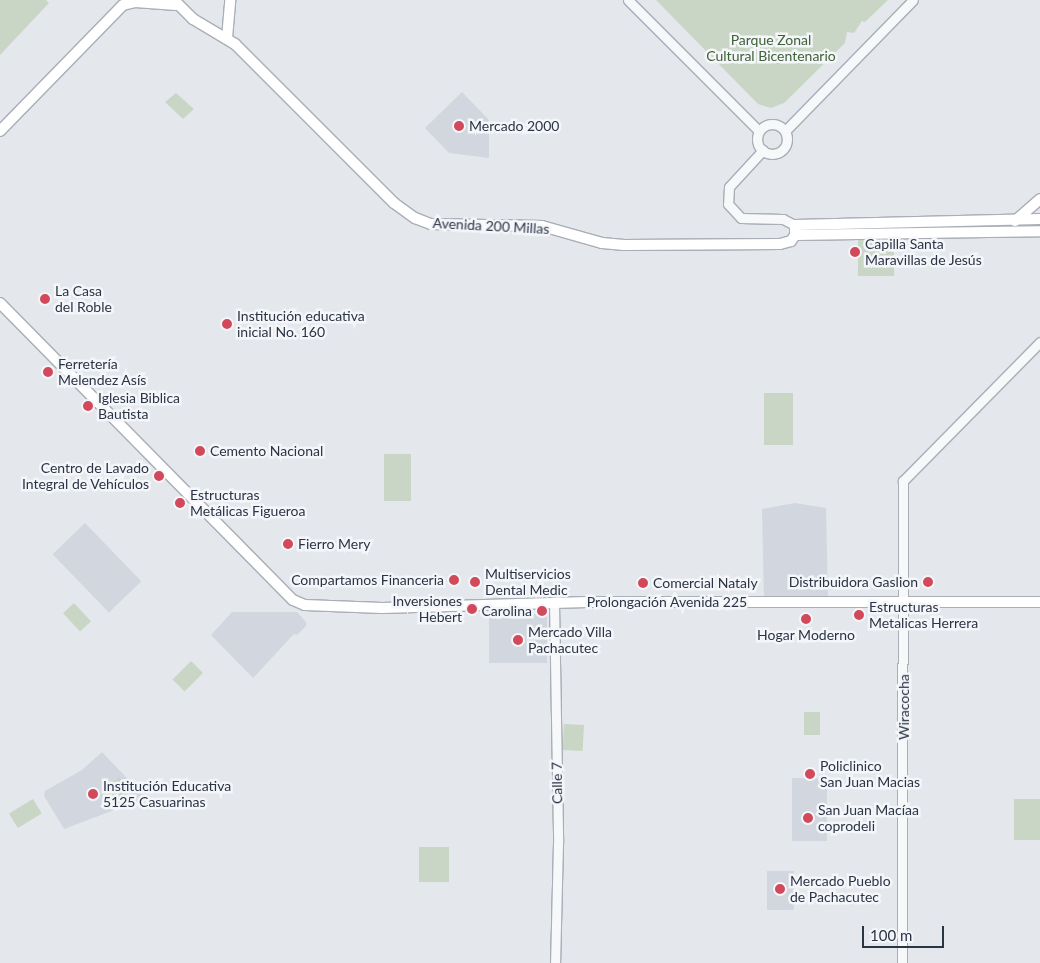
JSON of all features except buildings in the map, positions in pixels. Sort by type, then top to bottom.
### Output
[{"type":"main road","points":[[227,38],[230,0]]},
{"type":"main road","points":[[0,131],[123,5],[135,2],[175,2]]},
{"type":"main road","name":"Avenida 200 Millas","points":[[175,2],[193,20],[227,38],[394,203],[424,222],[446,225],[542,226],[602,243],[624,246],[780,244],[791,241],[795,230],[1040,231]]},
{"type":"main road","points":[[1003,232],[1040,199]]},
{"type":"main road","points":[[795,230],[1040,219]]},
{"type":"main road","name":"Prolongación Avenida 225","points":[[0,303],[293,600],[312,608],[554,603],[1040,602]]},
{"type":"street","points":[[628,0],[759,131]]},
{"type":"street","points":[[785,131],[913,0]]},
{"type":"street","points":[[770,124],[778,125],[785,131],[787,139],[782,150],[770,153],[763,150],[757,141],[759,131],[770,124]]},
{"type":"street","points":[[763,150],[729,187],[728,204],[741,218],[783,218],[795,230]]},
{"type":"street","name":"Wiracocha","points":[[902,963],[905,697],[902,602],[902,481],[1040,342]]},
{"type":"street","name":"Calle 7","points":[[554,603],[558,843],[555,963]]},
{"type":"shaded area","name":"Mercado 2000","points":[[462,92],[489,120],[489,158],[449,153],[425,128]]},
{"type":"shaded area","points":[[795,503],[826,508],[828,600],[764,601],[762,509]]},
{"type":"shaded area","points":[[85,523],[141,581],[109,613],[53,554]]},
{"type":"shaded area","points":[[232,612],[297,612],[306,622],[306,626],[297,635],[294,634],[253,678],[211,635]]},
{"type":"shaded area","name":"Mercado Villa Pachacutec","points":[[489,614],[547,614],[547,663],[489,663]]},
{"type":"shaded area","name":"Institución Educativa 5125 Casuarinas","points":[[102,752],[146,798],[64,829],[44,796],[45,791],[82,770]]},
{"type":"shaded area","name":"San Juan Macíaa coprodeli","points":[[792,778],[827,778],[827,841],[792,841]]},
{"type":"shaded area","name":"Mercado Pueblo de Pachacutec","points":[[767,871],[794,871],[794,910],[767,910]]},
{"type":"green space","points":[[0,0],[46,0],[49,3],[0,55]]},
{"type":"green space","name":"Parque Zonal Cultural Bicentenario","points":[[656,0],[888,0],[865,22],[862,21],[854,33],[847,32],[845,43],[784,103],[771,108],[758,104]]},
{"type":"green space","points":[[176,93],[194,109],[183,119],[165,102]]},
{"type":"green space","points":[[858,235],[894,235],[894,276],[858,276]]},
{"type":"green space","points":[[764,393],[793,393],[793,445],[764,445]]},
{"type":"green space","points":[[384,454],[411,454],[411,501],[384,501]]},
{"type":"green space","points":[[74,603],[91,621],[80,632],[63,613]]},
{"type":"green space","points":[[191,661],[203,673],[185,691],[173,679]]},
{"type":"green space","points":[[804,712],[820,712],[820,735],[804,735]]},
{"type":"green space","points":[[564,724],[584,725],[583,751],[563,750]]},
{"type":"green space","points":[[119,777],[130,788],[113,806],[101,795]]},
{"type":"green space","points":[[33,799],[42,814],[18,828],[9,813]]},
{"type":"green space","points":[[1014,799],[1040,799],[1040,840],[1014,840]]},
{"type":"green space","points":[[419,847],[449,847],[449,882],[419,882]]},
{"type":"place","name":"Mercado 2000","points":[[459,126]]},
{"type":"place","name":"Capilla Santa Maravillas de Jesús","points":[[855,252]]},
{"type":"place","name":"La Casa del Roble","points":[[45,299]]},
{"type":"place","name":"Institución educativa inicial No. 160","points":[[227,324]]},
{"type":"place","name":"Ferretería Melendez Asís","points":[[48,372]]},
{"type":"place","name":"Iglesia Biblica Bautista","points":[[88,406]]},
{"type":"place","name":"Cemento Nacional","points":[[200,451]]},
{"type":"place","name":"Centro de Lavado Integral de Vehículos","points":[[159,476]]},
{"type":"place","name":"Estructuras Metálicas Figueroa","points":[[180,503]]},
{"type":"place","name":"Fierro Mery","points":[[288,544]]},
{"type":"place","name":"Compartamos Financeria","points":[[454,580]]},
{"type":"place","name":"Multiservicios Dental Medic","points":[[475,582]]},
{"type":"place","name":"Distribuidora Gaslion","points":[[928,582]]},
{"type":"place","name":"Comercial Nataly","points":[[643,583]]},
{"type":"place","name":"Inversiones Hebert","points":[[472,609]]},
{"type":"place","name":"Carolina","points":[[542,611]]},
{"type":"place","name":"Estructuras Metalicas Herrera","points":[[859,615]]},
{"type":"place","name":"Hogar Moderno","points":[[806,619]]},
{"type":"place","name":"Mercado Villa Pachacutec","points":[[518,640]]},
{"type":"place","name":"Policlinico San Juan Macias","points":[[810,774]]},
{"type":"place","name":"Institución Educativa 5125 Casuarinas","points":[[93,794]]},
{"type":"place","name":"San Juan Macíaa coprodeli","points":[[808,818]]},
{"type":"place","name":"Mercado Pueblo de Pachacutec","points":[[780,889]]}]
